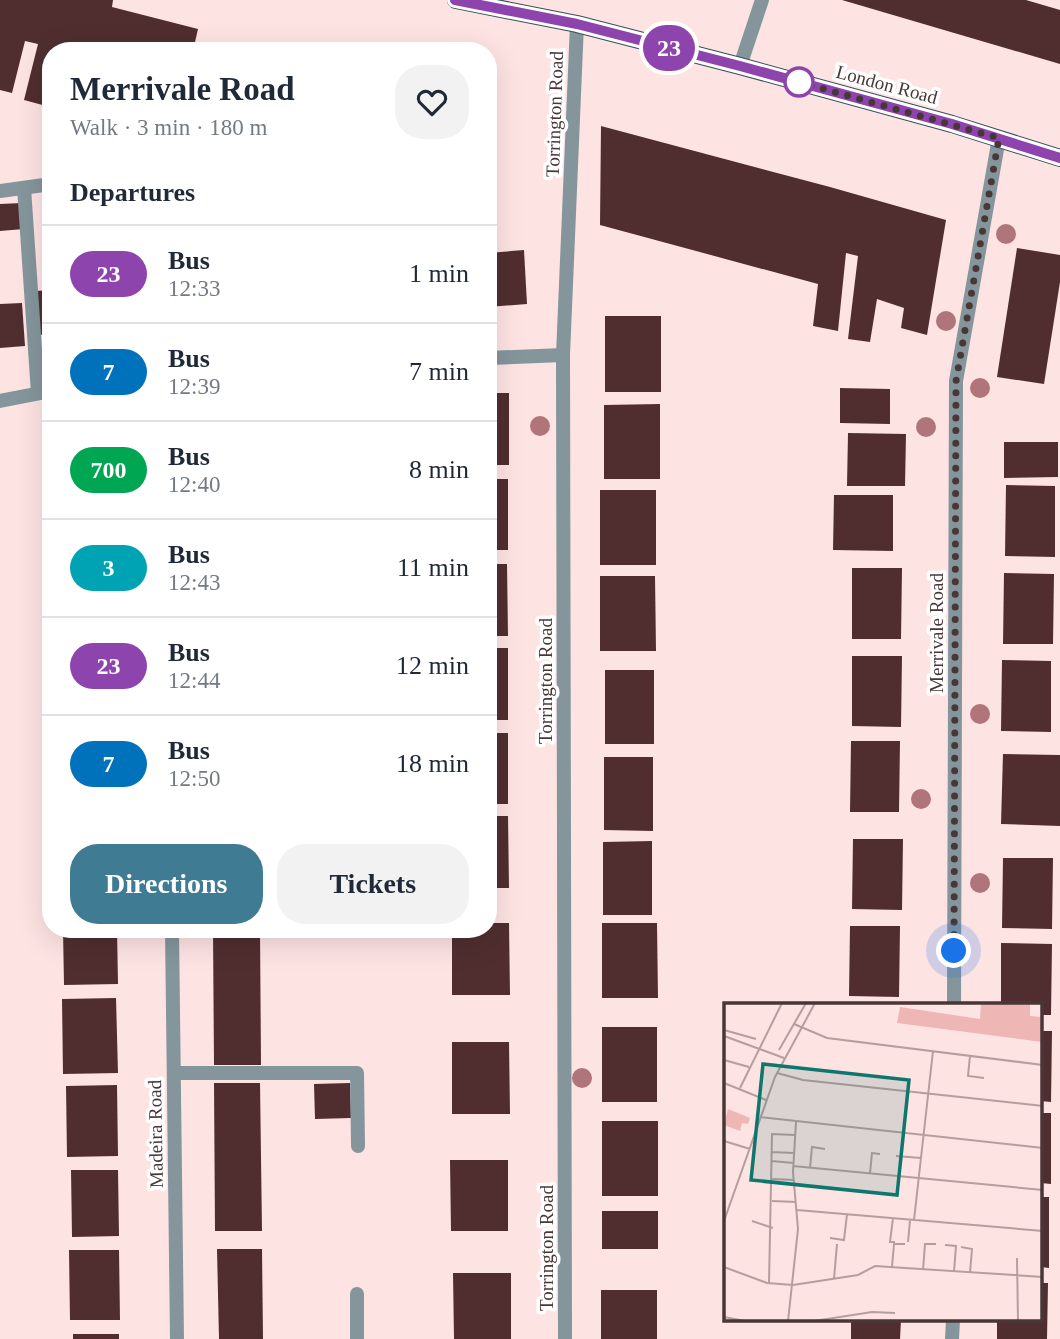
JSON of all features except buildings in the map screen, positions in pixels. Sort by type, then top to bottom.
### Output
[{"type":"main road","name":"London Road","points":[[456,0],[577,24],[740,66],[999,138],[1060,158]]},
{"type":"street","points":[[740,66],[762,0]]},
{"type":"street","name":"Torrington Road","points":[[565,1339],[563,355],[577,24]]},
{"type":"street","name":"Merrivale Road","points":[[954,1003],[956,381],[999,138]]},
{"type":"street","points":[[0,191],[42,185]]},
{"type":"street","points":[[24,188],[42,363]]},
{"type":"street","points":[[497,358],[563,355]]},
{"type":"street","points":[[0,401],[42,393]]},
{"type":"street","name":"Madeira Road","points":[[172,938],[177,1339]]},
{"type":"street","points":[[174,1073],[358,1073],[358,1146]]},
{"type":"street","points":[[357,1294],[357,1339]]},
{"type":"bus line","name":"23","points":[[455,0],[577,24],[740,66],[952,124],[1060,158]]},
{"type":"route","points":[[799,82],[999,138],[956,381],[954,951]]}]
